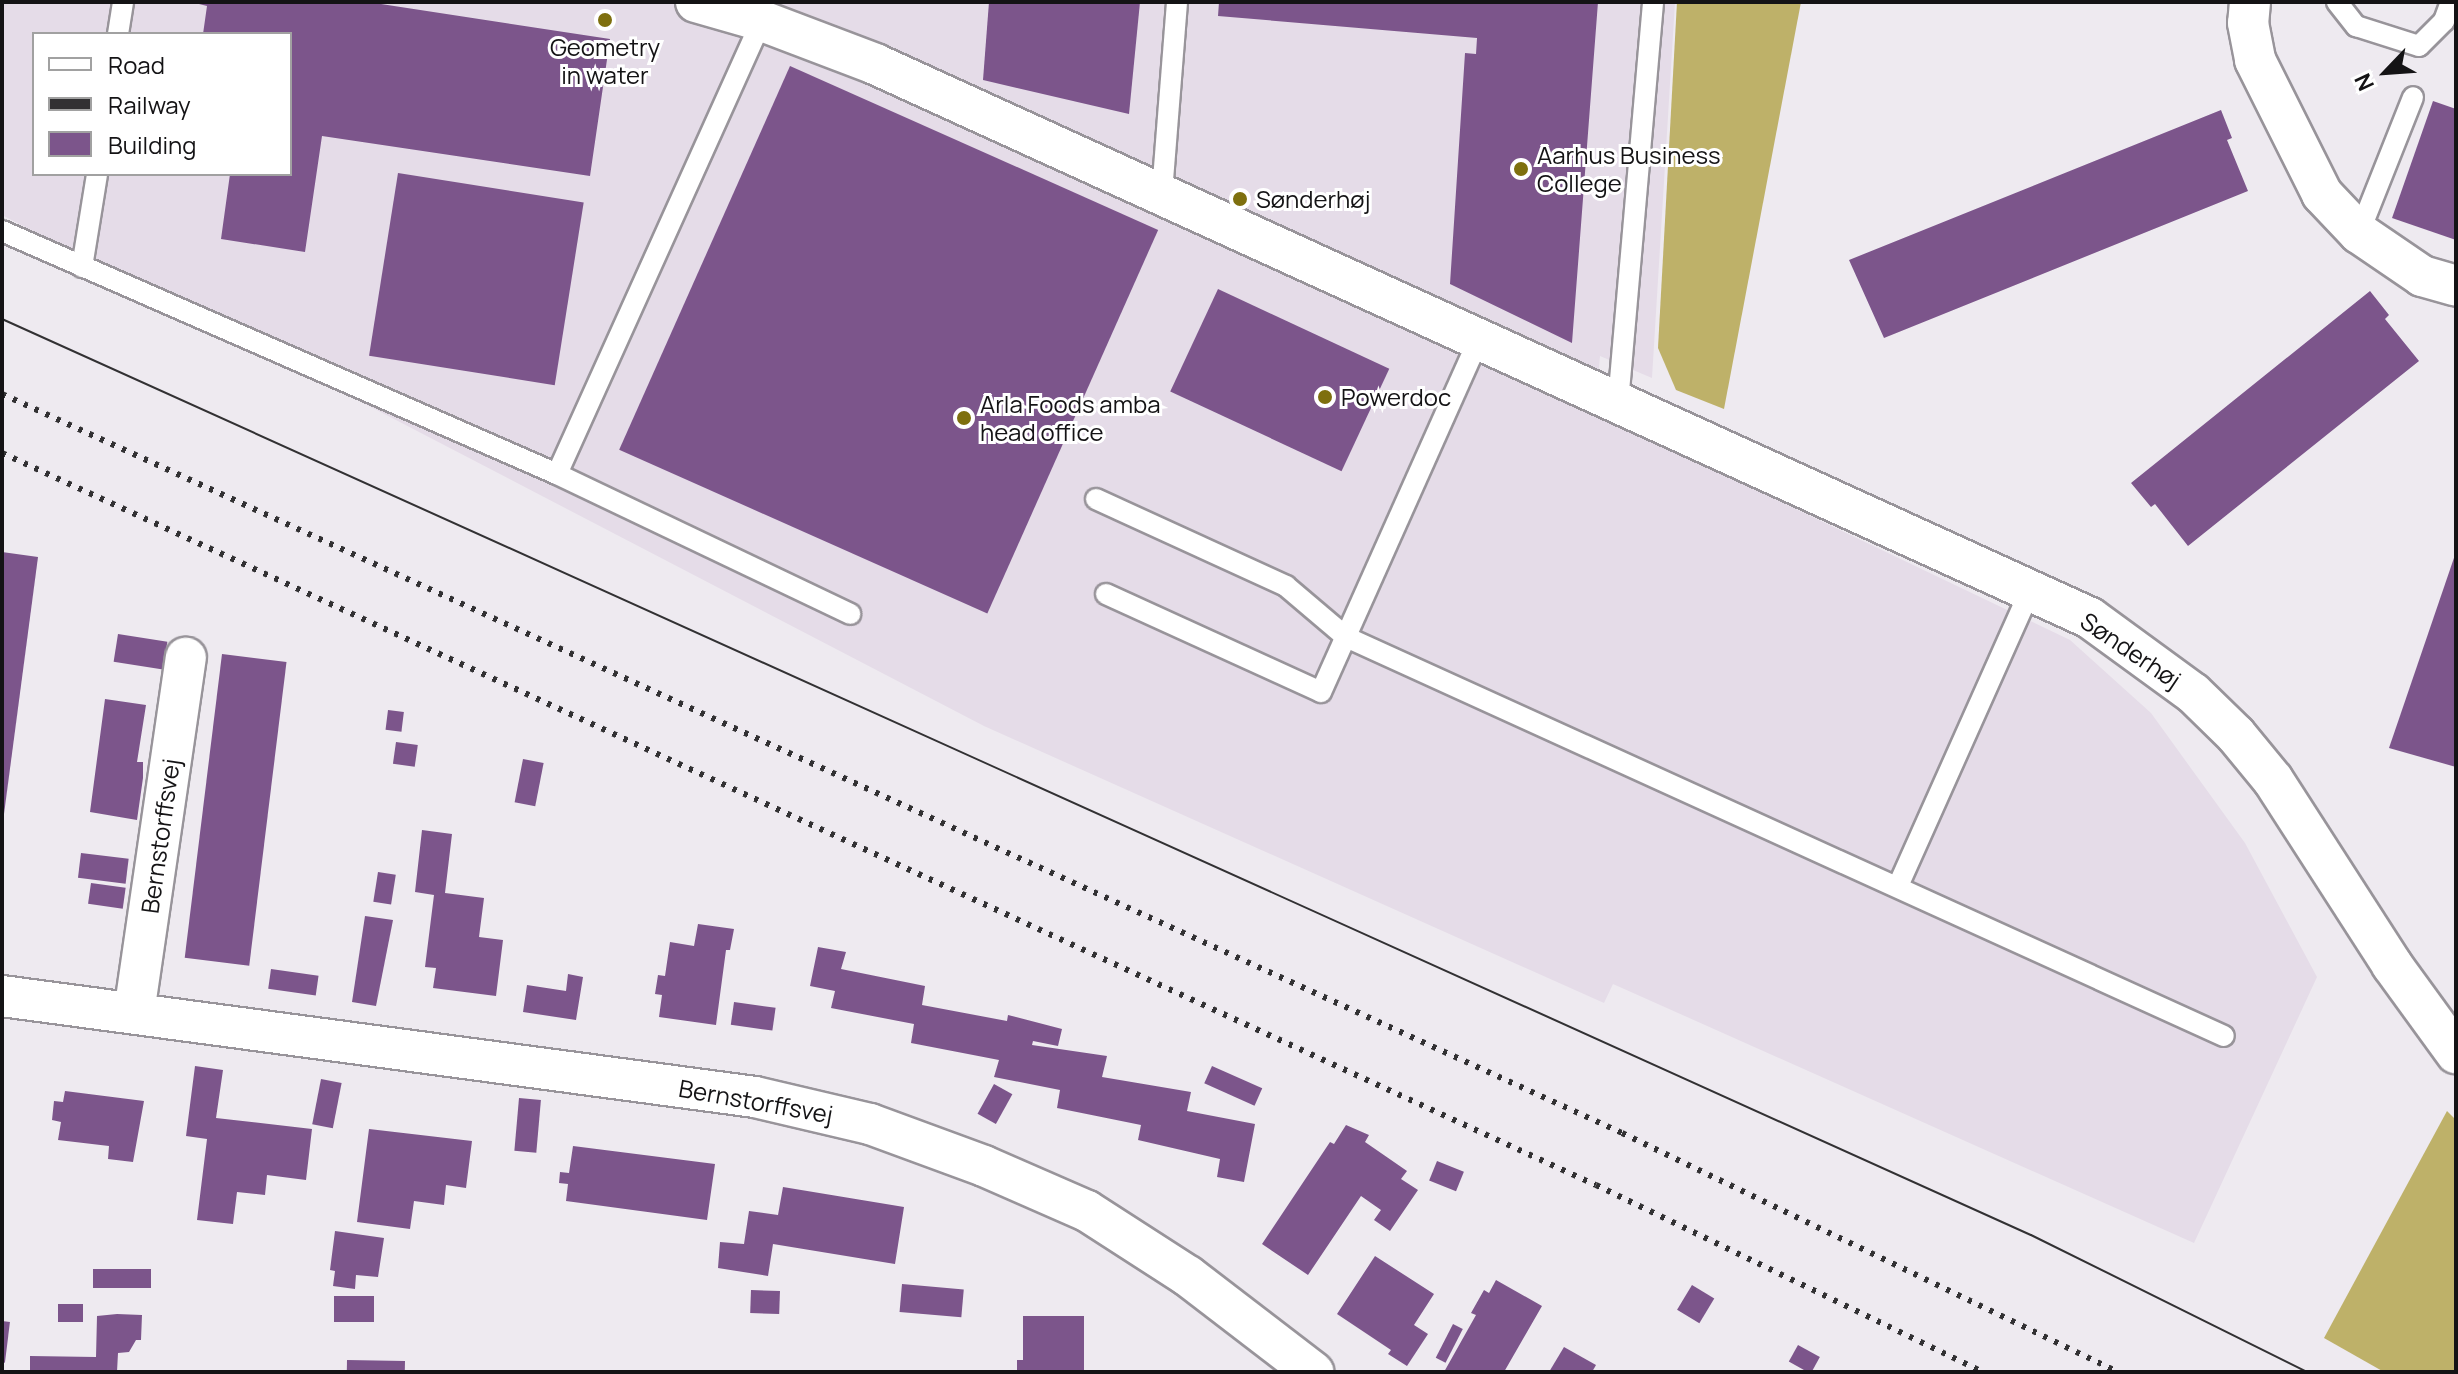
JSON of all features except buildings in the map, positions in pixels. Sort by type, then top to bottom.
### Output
[{"type":"street","points":[[696,2],[762,21],[875,64],[1479,338]]},
{"type":"street","points":[[2250,2],[2248,23],[2255,60],[2322,194],[2359,233],[2422,276],[2456,286]]},
{"type":"street","name":"Sønderhøj","points":[[1479,338],[2090,618],[2140,651],[2193,693],[2236,735],[2273,780],[2392,965],[2456,1053]]},
{"type":"street","name":"Bernstorffsvej","points":[[134,1013],[186,658]]},
{"type":"street","name":"Bernstorffsvej","points":[[2,996],[755,1097],[870,1124],[984,1166],[1087,1211],[1188,1276],[1313,1372]]},
{"type":"lane","points":[[118,32],[123,2]]},
{"type":"lane","points":[[1162,193],[1177,2]]},
{"type":"lane","points":[[1618,403],[1653,2]]},
{"type":"lane","points":[[2337,2],[2356,26],[2419,46],[2444,21],[2451,2]]},
{"type":"lane","points":[[557,474],[762,21]]},
{"type":"lane","points":[[2359,233],[2413,97]]},
{"type":"lane","points":[[82,267],[97,176]]},
{"type":"lane","points":[[2,231],[557,474],[850,614]]},
{"type":"lane","points":[[1106,594],[1321,692],[1479,338]]},
{"type":"lane","points":[[1096,499],[1286,586],[1346,637],[2224,1036]]},
{"type":"lane","points":[[1898,886],[2030,591]]},
{"type":"shaded area","points":[[2,2],[1675,2],[1652,378],[1600,356],[1595,413],[2070,640],[2151,713],[2245,843],[2317,977],[2194,1243],[1613,984],[1604,1003],[984,726],[2,215]]},
{"type":"shaded area","points":[[1677,2],[1801,2],[1724,409],[1676,390],[1658,348]]},
{"type":"shaded area","points":[[2447,1111],[2456,1120],[2456,1372],[2384,1372],[2324,1338]]},
{"type":"tram line","points":[[2,319],[2031,1235],[2307,1372]]},
{"type":"railway","points":[[2,394],[1622,1133],[2118,1372]]},
{"type":"railway","points":[[2,453],[1596,1185],[1983,1372]]},
{"type":"place","name":"Geometry in water","points":[[605,20]]},
{"type":"place","name":"Aarhus Business College","points":[[1521,169]]},
{"type":"place","name":"Sønderhøj","points":[[1240,199]]},
{"type":"place","name":"Powerdoc","points":[[1325,397]]},
{"type":"place","name":"Arla Foods amba head office","points":[[964,418]]}]
